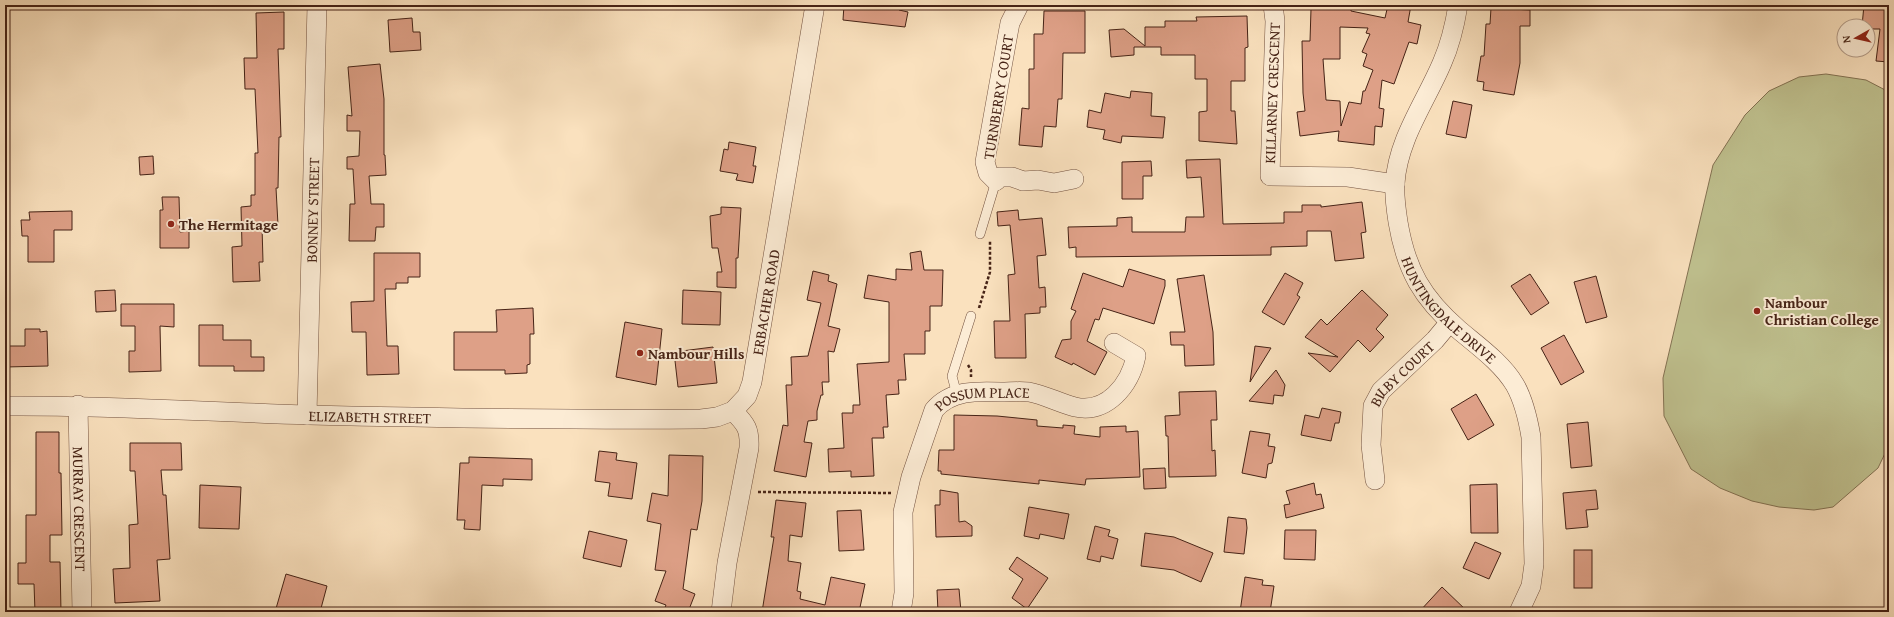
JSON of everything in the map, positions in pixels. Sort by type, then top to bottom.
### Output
[{"type":"street","name":"BONNEY STREET","points":[[307,415],[317,5]]},
{"type":"street","name":"ERBACHER ROAD","points":[[733,411],[747,396],[752,382],[815,5]]},
{"type":"street","name":"TURNBERRY COURT","points":[[996,181],[988,173],[985,162],[1010,23],[1019,5]]},
{"type":"street","name":"KILLARNEY CRESCENT","points":[[1273,5],[1275,21],[1270,176],[1348,177],[1395,184]]},
{"type":"street","name":"HUNTINGDALE DRIVE","points":[[1458,5],[1456,20],[1443,62],[1406,136],[1398,156],[1395,200],[1406,258],[1416,280],[1450,322],[1503,370],[1515,385],[1528,418],[1531,437],[1534,564],[1531,586],[1519,612]]},
{"type":"street","points":[[996,181],[999,177],[1012,177],[1023,181],[1038,180],[1054,183],[1074,179]]},
{"type":"street","name":"BILBY COURT","points":[[1375,480],[1371,445],[1373,406],[1381,391],[1435,340],[1450,322]]},
{"type":"street","name":"POSSUM PLACE","points":[[901,612],[904,593],[902,525],[906,493],[934,410],[941,402],[970,391],[1028,392],[1074,407],[1086,409],[1098,406],[1116,394],[1133,369],[1136,356],[1114,343]]},
{"type":"street","name":"ELIZABETH STREET","points":[[5,406],[78,405],[307,415],[546,420],[701,419],[717,417],[733,411]]},
{"type":"street","name":"MURRAY CRESCENT","points":[[78,405],[82,612]]},
{"type":"street","points":[[721,612],[727,563],[749,448],[750,435],[746,424],[733,411]]},
{"type":"lane","name":"TURNBERRY COURT","points":[[980,234],[996,181]]},
{"type":"lane","points":[[957,395],[952,376],[971,316]]},
{"type":"path","points":[[741,492],[906,493]]},
{"type":"green space","points":[[1826,74],[1866,80],[1889,92],[1889,445],[1878,468],[1833,507],[1814,510],[1779,507],[1752,501],[1720,488],[1691,469],[1664,416],[1663,378],[1713,165],[1745,115],[1769,91],[1799,77]]},
{"type":"building","points":[[844,5],[899,5],[899,10],[908,12],[905,27],[843,20]]},
{"type":"building","points":[[1326,5],[1351,5],[1351,11],[1385,18],[1388,5],[1411,5],[1408,22],[1421,25],[1417,44],[1409,42],[1394,84],[1382,80],[1379,108],[1384,109],[1382,127],[1375,126],[1374,145],[1338,141],[1339,131],[1300,136],[1297,112],[1305,111],[1303,93],[1302,41],[1310,41],[1311,9],[1323,9]],"holes":[[[1340,27],[1368,28],[1366,33],[1370,34],[1362,52],[1367,54],[1363,66],[1373,70],[1365,91],[1363,91],[1361,104],[1349,102],[1341,126],[1340,101],[1326,100],[1323,59],[1340,59]]]},
{"type":"building","points":[[1864,5],[1889,5],[1889,62],[1876,61],[1880,29],[1876,29],[1876,18],[1863,18]]},
{"type":"building","points":[[1491,8],[1530,10],[1530,26],[1520,26],[1520,63],[1514,95],[1483,90],[1484,82],[1477,81],[1481,56],[1484,56],[1486,24],[1490,24]]},
{"type":"building","points":[[1044,11],[1085,11],[1085,53],[1063,53],[1062,99],[1058,99],[1056,127],[1044,126],[1042,147],[1019,145],[1022,108],[1029,109],[1029,69],[1034,69],[1034,34],[1043,34]]},
{"type":"building","points":[[284,12],[284,49],[278,49],[281,137],[279,137],[278,188],[276,188],[278,225],[262,226],[263,262],[259,262],[260,281],[233,282],[232,247],[242,246],[241,207],[251,206],[251,195],[255,195],[255,153],[258,153],[255,89],[245,89],[244,58],[257,58],[256,13]]},
{"type":"building","points":[[1247,16],[1248,47],[1245,48],[1245,81],[1231,81],[1231,111],[1235,111],[1237,144],[1199,141],[1199,112],[1207,111],[1207,79],[1195,79],[1195,55],[1161,55],[1161,47],[1134,47],[1134,55],[1111,57],[1109,30],[1124,29],[1145,46],[1145,27],[1165,27],[1165,21],[1197,21],[1196,17]]},
{"type":"building","points":[[412,18],[413,32],[420,32],[421,50],[390,52],[388,20]]},
{"type":"building","points":[[380,64],[384,99],[384,155],[386,175],[369,176],[371,204],[384,204],[384,227],[376,227],[375,241],[349,241],[350,204],[355,204],[353,169],[347,169],[347,157],[359,156],[360,131],[347,131],[347,115],[352,116],[348,67]]},
{"type":"building","points":[[1131,91],[1152,93],[1151,116],[1165,117],[1163,138],[1122,136],[1121,143],[1103,139],[1105,130],[1087,127],[1089,110],[1101,113],[1105,93],[1130,98]]},
{"type":"building","points":[[1453,101],[1472,105],[1466,138],[1446,134]]},
{"type":"building","points":[[729,142],[756,147],[753,166],[756,166],[753,183],[736,180],[738,174],[720,171],[724,149],[728,150]]},
{"type":"building","points":[[153,156],[154,174],[140,175],[139,157]]},
{"type":"building","points":[[1220,159],[1223,224],[1284,223],[1284,212],[1302,212],[1302,205],[1321,205],[1321,207],[1362,202],[1366,232],[1361,233],[1364,258],[1335,261],[1331,231],[1307,231],[1307,246],[1271,247],[1271,255],[1076,257],[1076,247],[1069,248],[1068,227],[1117,226],[1117,218],[1132,217],[1132,232],[1185,232],[1186,217],[1204,217],[1201,177],[1187,178],[1186,160]]},
{"type":"building","points":[[1151,161],[1152,176],[1143,176],[1143,199],[1122,199],[1122,162]]},
{"type":"building","name":"The Hermitage","points":[[162,197],[179,197],[180,232],[189,231],[189,248],[160,248],[160,210],[163,210]]},
{"type":"building","points":[[721,207],[741,208],[738,258],[736,258],[736,288],[717,287],[717,272],[722,272],[718,248],[712,248],[710,216],[721,214]]},
{"type":"building","points":[[1018,210],[1019,220],[1042,218],[1046,255],[1037,256],[1039,288],[1045,287],[1046,307],[1040,307],[1040,313],[1025,314],[1026,358],[995,358],[994,321],[1010,321],[1008,275],[1015,274],[1010,225],[998,226],[997,212]]},
{"type":"building","points":[[72,211],[72,230],[54,230],[54,262],[28,262],[28,236],[22,236],[21,220],[30,220],[29,212]]},
{"type":"building","points":[[921,251],[924,270],[943,270],[942,306],[930,306],[930,331],[925,331],[925,354],[904,354],[906,380],[898,380],[899,394],[886,395],[888,427],[883,427],[884,438],[872,438],[874,476],[851,477],[851,471],[829,472],[828,449],[844,448],[842,413],[853,413],[853,405],[860,405],[857,364],[889,362],[889,302],[864,298],[868,275],[896,280],[896,269],[912,270],[910,253]]},
{"type":"building","points":[[374,253],[420,253],[420,277],[408,277],[408,283],[396,283],[396,289],[385,289],[387,346],[398,346],[399,374],[367,375],[366,332],[352,332],[351,302],[374,301]]},
{"type":"building","points":[[1129,269],[1165,280],[1165,286],[1154,324],[1103,308],[1099,320],[1095,319],[1087,341],[1107,352],[1095,375],[1073,363],[1072,365],[1055,357],[1062,340],[1071,339],[1071,321],[1076,311],[1071,309],[1083,273],[1123,287]]},
{"type":"building","points":[[813,271],[829,275],[828,281],[837,284],[828,326],[840,329],[834,352],[828,351],[829,382],[822,382],[823,395],[821,395],[817,411],[817,420],[808,421],[804,442],[812,443],[806,477],[774,471],[783,425],[788,426],[786,385],[792,385],[791,357],[808,356],[821,303],[807,300]]},
{"type":"building","points":[[1285,273],[1303,283],[1297,295],[1300,297],[1284,325],[1262,312]]},
{"type":"building","points":[[1530,274],[1549,303],[1531,315],[1511,286]]},
{"type":"building","points":[[1204,275],[1213,332],[1214,365],[1185,366],[1184,345],[1171,345],[1170,332],[1185,332],[1177,279]]},
{"type":"building","points":[[1596,276],[1607,317],[1586,323],[1574,282]]},
{"type":"building","points":[[115,290],[116,311],[96,312],[95,291]]},
{"type":"building","points":[[683,290],[721,292],[720,325],[682,324]]},
{"type":"building","points":[[1362,290],[1388,315],[1376,329],[1384,337],[1370,352],[1358,340],[1330,372],[1308,353],[1338,357],[1305,337],[1321,319],[1327,325]]},
{"type":"building","points":[[121,304],[174,304],[174,327],[160,326],[161,371],[129,372],[129,351],[135,351],[135,326],[121,326]]},
{"type":"building","points":[[533,308],[534,334],[530,334],[530,364],[527,365],[527,373],[505,374],[505,370],[454,370],[454,332],[497,332],[496,310]]},
{"type":"building","name":"Nambour Hills","points":[[625,322],[662,329],[656,385],[616,377]]},
{"type":"building","points":[[199,325],[223,325],[223,340],[251,340],[251,357],[264,357],[264,371],[234,371],[234,366],[199,366]]},
{"type":"building","points":[[25,329],[40,329],[40,332],[47,331],[48,366],[5,367],[5,346],[25,346]]},
{"type":"building","points":[[1564,335],[1584,372],[1561,385],[1541,348]]},
{"type":"building","points":[[1255,346],[1271,348],[1250,382]]},
{"type":"building","points":[[713,347],[717,383],[678,387],[674,352]]},
{"type":"building","points":[[1276,370],[1285,385],[1283,396],[1274,395],[1273,404],[1249,401]]},
{"type":"building","points":[[1216,391],[1217,420],[1211,420],[1212,451],[1215,450],[1216,476],[1169,477],[1168,436],[1166,436],[1165,416],[1180,415],[1179,392]]},
{"type":"building","points":[[1476,394],[1494,425],[1468,440],[1451,409]]},
{"type":"building","points":[[1322,408],[1341,412],[1339,423],[1335,423],[1331,441],[1301,435],[1305,415],[1319,418]]},
{"type":"building","points":[[954,415],[997,416],[1037,420],[1037,426],[1063,428],[1063,425],[1075,426],[1074,434],[1100,437],[1100,427],[1126,426],[1126,432],[1138,431],[1140,477],[1086,479],[1085,485],[1039,480],[1039,484],[941,474],[941,471],[938,471],[939,450],[954,450]]},
{"type":"building","points":[[1588,422],[1592,466],[1571,468],[1567,424]]},
{"type":"building","points":[[1250,431],[1270,434],[1268,446],[1275,447],[1272,463],[1268,464],[1266,478],[1242,473]]},
{"type":"building","points":[[36,432],[59,432],[62,535],[50,535],[50,562],[60,562],[61,612],[35,612],[34,584],[18,584],[18,563],[26,563],[26,515],[36,515]]},
{"type":"building","points":[[130,443],[181,443],[182,470],[161,470],[163,495],[166,495],[170,559],[157,560],[160,601],[115,603],[113,569],[130,568],[129,525],[138,524],[135,471],[130,471]]},
{"type":"building","points":[[599,451],[617,453],[616,460],[637,463],[632,499],[608,496],[610,483],[595,481]]},
{"type":"building","points":[[669,455],[703,456],[702,501],[697,530],[691,529],[683,589],[695,594],[688,612],[663,612],[666,605],[655,601],[666,571],[655,570],[661,524],[647,521],[652,493],[668,496]]},
{"type":"building","points":[[469,457],[532,459],[532,480],[503,479],[503,486],[482,485],[480,530],[464,529],[465,520],[457,520],[460,463],[469,463]]},
{"type":"building","points":[[1165,468],[1166,488],[1144,489],[1143,469]]},
{"type":"building","points":[[1314,483],[1316,495],[1321,494],[1324,508],[1286,518],[1284,505],[1290,504],[1286,491]]},
{"type":"building","points":[[1497,484],[1498,533],[1471,533],[1470,485]]},
{"type":"building","points":[[200,485],[241,487],[239,529],[199,528]]},
{"type":"building","points":[[940,490],[958,493],[959,522],[965,521],[972,526],[972,536],[936,537],[935,505],[940,505]]},
{"type":"building","points":[[1596,490],[1598,509],[1586,510],[1588,527],[1566,529],[1563,493]]},
{"type":"building","points":[[776,500],[806,503],[802,537],[790,535],[788,561],[801,563],[797,591],[801,592],[800,599],[825,605],[831,577],[865,584],[859,612],[762,612],[774,537],[771,537]]},
{"type":"building","points":[[1029,507],[1069,514],[1064,539],[1040,534],[1039,539],[1024,536]]},
{"type":"building","points":[[861,510],[864,550],[839,551],[837,511]]},
{"type":"building","points":[[1228,517],[1246,519],[1247,528],[1244,554],[1224,552]]},
{"type":"building","points":[[1095,526],[1110,530],[1108,536],[1118,539],[1113,559],[1101,556],[1100,562],[1087,559]]},
{"type":"building","points":[[1285,530],[1316,530],[1315,560],[1284,559]]},
{"type":"building","points":[[589,531],[627,540],[621,567],[583,558]]},
{"type":"building","points":[[1145,533],[1174,537],[1213,553],[1201,582],[1174,570],[1141,566]]},
{"type":"building","points":[[1475,542],[1501,553],[1489,579],[1463,568]]},
{"type":"building","points":[[1574,550],[1592,550],[1592,588],[1574,588]]},
{"type":"building","points":[[1017,557],[1048,578],[1027,609],[1012,598],[1023,579],[1009,569]]},
{"type":"building","points":[[286,574],[327,586],[320,612],[275,612]]},
{"type":"building","points":[[1245,577],[1263,580],[1262,585],[1274,586],[1270,612],[1240,612]]},
{"type":"building","points":[[1442,587],[1468,612],[1419,612]]},
{"type":"building","points":[[959,589],[961,612],[938,612],[937,590]]},
{"type":"railway","points":[[1875,612],[1889,603]]},
{"type":"place","name":"The Hermitage","points":[[171,224]]},
{"type":"place","name":"Nambour Christian College","points":[[1757,311]]},
{"type":"place","name":"Nambour Hills","points":[[640,353]]}]
